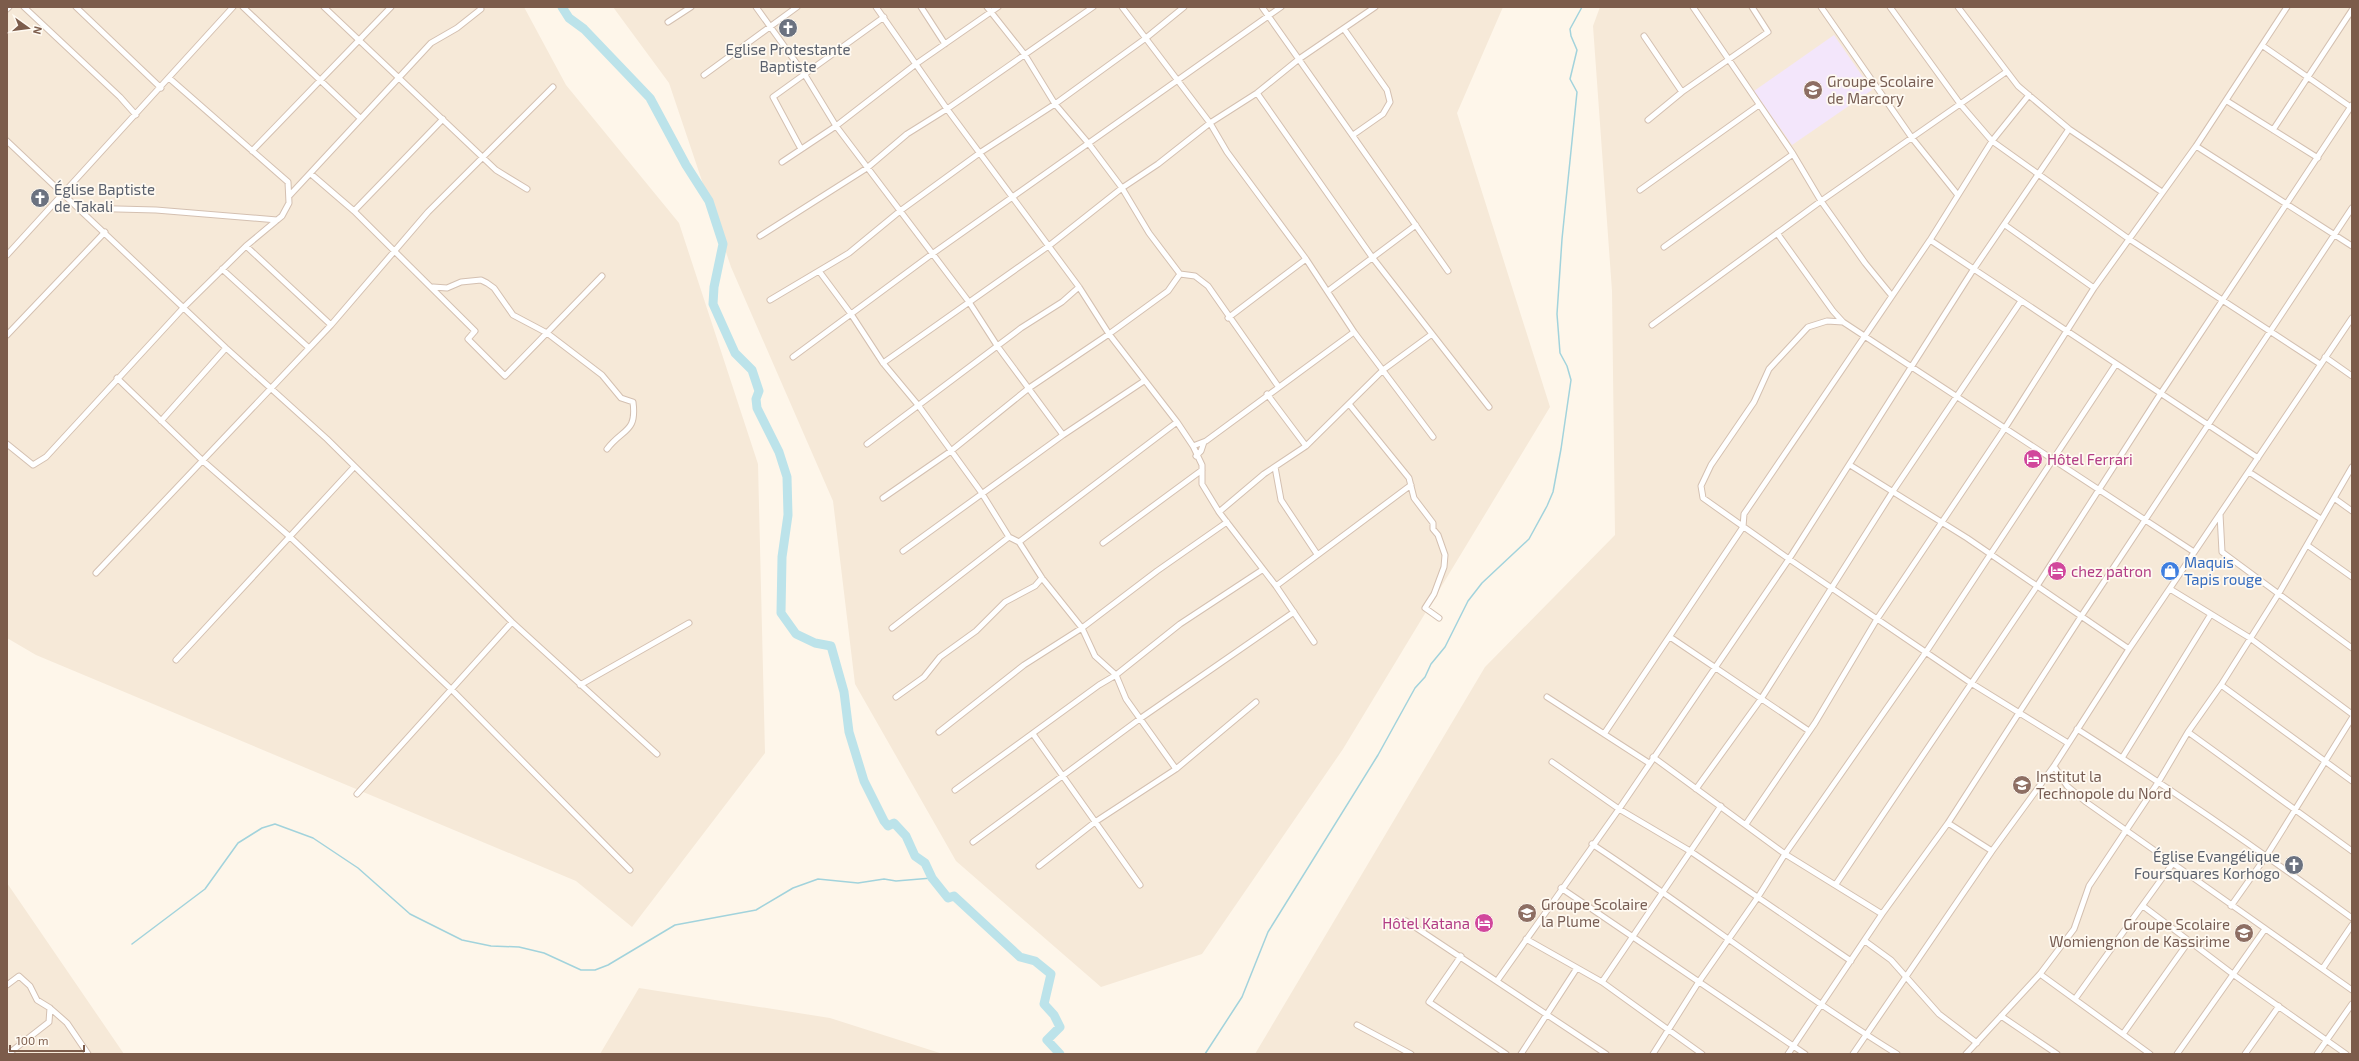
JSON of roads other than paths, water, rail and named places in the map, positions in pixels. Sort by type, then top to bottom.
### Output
[{"type":"street","points":[[24,7],[120,97],[136,114]]},
{"type":"street","points":[[76,7],[161,88]]},
{"type":"street","points":[[7,255],[161,88],[233,7]]},
{"type":"street","points":[[243,7],[322,80],[360,118]]},
{"type":"street","points":[[324,7],[496,170],[527,189]]},
{"type":"street","points":[[252,151],[360,41],[391,7]]},
{"type":"street","points":[[290,195],[431,43],[470,18],[481,9],[480,7]]},
{"type":"street","points":[[668,22],[691,7]]},
{"type":"street","points":[[756,7],[805,75],[836,126],[969,302],[998,346],[1063,435]]},
{"type":"street","points":[[704,76],[769,26],[797,7]]},
{"type":"street","points":[[876,7],[947,109],[1050,245],[1109,334],[1177,422],[1193,446],[1202,470],[1202,484],[1219,512],[1262,570],[1276,586],[1314,642]]},
{"type":"street","points":[[921,7],[945,44]]},
{"type":"street","points":[[986,7],[1025,55],[1055,104],[1089,144],[1122,188],[1149,233],[1180,274],[1195,276],[1202,279],[1228,318],[1278,386]]},
{"type":"street","points":[[782,162],[836,126],[916,64],[998,7]]},
{"type":"street","points":[[760,236],[867,168],[907,134],[947,109],[1093,7]]},
{"type":"street","points":[[1122,7],[1210,123],[1226,152],[1306,259],[1354,332],[1433,437]]},
{"type":"street","points":[[770,300],[849,253],[900,211],[981,152],[1055,104],[1146,38],[1184,7]]},
{"type":"street","points":[[1262,7],[1448,271]]},
{"type":"street","points":[[793,357],[932,254],[1281,7]]},
{"type":"street","points":[[883,363],[1050,245],[1122,188],[1158,164],[1210,123],[1257,93],[1298,59],[1344,29],[1374,7]]},
{"type":"street","points":[[1693,7],[1793,154],[1821,201],[1865,263],[1892,296]]},
{"type":"street","points":[[1648,120],[1682,92],[1768,32],[1752,7]]},
{"type":"street","points":[[1821,7],[1912,138],[1957,194]]},
{"type":"street","points":[[1890,7],[1961,105],[1992,141],[2129,239],[2320,364]]},
{"type":"street","points":[[1958,7],[2006,72],[2029,95],[2070,129],[2162,192]]},
{"type":"street","points":[[1746,824],[1809,731],[1877,619],[2005,428],[2094,288],[2227,101],[2287,7]]},
{"type":"street","points":[[2273,130],[2352,10]]},
{"type":"street","points":[[801,149],[773,97],[884,18]]},
{"type":"street","points":[[1344,29],[1387,90],[1390,102],[1383,114],[1353,135]]},
{"type":"street","points":[[1644,36],[1682,92]]},
{"type":"street","points":[[1836,884],[2037,586],[2161,393],[2352,107],[2263,46]]},
{"type":"street","points":[[1652,325],[1821,201],[1961,105],[2006,72]]},
{"type":"street","points":[[7,444],[33,466],[46,457],[117,378],[184,307],[246,246],[282,216],[289,203],[290,195],[288,182],[169,78]]},
{"type":"street","points":[[96,573],[331,325],[428,212],[484,158],[553,87]]},
{"type":"street","points":[[1257,93],[1372,257],[1489,407]]},
{"type":"street","points":[[1604,734],[1743,527],[1744,514],[1930,240],[1957,194],[1992,141],[2029,95]]},
{"type":"street","points":[[2227,101],[2318,158]]},
{"type":"street","points":[[1640,190],[1759,105]]},
{"type":"street","points":[[354,211],[442,119]]},
{"type":"street","points":[[1497,981],[1592,844],[1619,809],[1789,559],[1973,270],[2070,129]]},
{"type":"street","points":[[7,141],[226,348],[272,388],[512,622],[657,754]]},
{"type":"street","points":[[2196,146],[2288,203],[2352,246]]},
{"type":"street","points":[[1664,246],[1793,154]]},
{"type":"street","points":[[311,174],[354,211],[433,287],[475,331],[468,339],[506,376],[602,276]]},
{"type":"street","points":[[79,208],[156,210],[277,220]]},
{"type":"street","points":[[1788,1054],[1882,914],[1948,823],[2144,520],[2352,208]]},
{"type":"street","points":[[1328,291],[1416,225]]},
{"type":"street","points":[[2005,225],[2094,288]]},
{"type":"street","points":[[7,335],[105,232]]},
{"type":"street","points":[[1777,233],[1833,311],[1844,322],[2194,552]]},
{"type":"street","points":[[1930,240],[2258,458]]},
{"type":"street","points":[[246,246],[331,325]]},
{"type":"street","points":[[1228,318],[1306,259]]},
{"type":"street","points":[[222,269],[309,348]]},
{"type":"street","points":[[819,270],[851,314],[883,363],[918,405],[982,492],[1009,537],[1019,542],[1042,578],[1082,628],[1095,656],[1116,675],[1126,699],[1176,769]]},
{"type":"street","points":[[882,498],[951,451],[1029,388],[1109,334],[1168,291],[1180,274]]},
{"type":"street","points":[[433,287],[447,288],[461,282],[481,280],[494,288],[513,315],[547,333],[602,375],[621,398],[633,402],[633,425],[616,438],[607,450]]},
{"type":"street","points":[[867,444],[1021,328],[1062,302],[1079,287]]},
{"type":"street","points":[[1696,789],[1761,699],[1893,491],[2021,301]]},
{"type":"street","points":[[1853,1054],[1992,851],[2054,766],[2129,648],[2352,318]]},
{"type":"street","points":[[1844,322],[1827,321],[1808,327],[1769,369],[1754,402],[1710,466],[1701,486],[1703,498],[1831,588],[1972,683],[2068,743]]},
{"type":"street","points":[[1193,446],[1204,442],[1267,394],[1354,332]]},
{"type":"street","points":[[1219,512],[1275,467],[1306,446],[1383,370],[1432,334]]},
{"type":"street","points":[[161,421],[226,348]]},
{"type":"street","points":[[2325,357],[2352,376]]},
{"type":"street","points":[[1653,1054],[1698,983],[1758,897],[1785,854],[1926,652],[2116,364]]},
{"type":"street","points":[[117,378],[203,461],[289,536],[452,690],[630,870]]},
{"type":"street","points":[[903,551],[982,492],[1063,435],[1144,381]]},
{"type":"street","points":[[1267,394],[1306,446]]},
{"type":"street","points":[[1349,404],[1410,478],[1414,498],[1433,523],[1433,529],[1438,535],[1445,555],[1442,574],[1425,608],[1439,618]]},
{"type":"street","points":[[1019,542],[1177,422]]},
{"type":"street","points":[[1196,456],[1201,451],[1204,442]]},
{"type":"street","points":[[1850,465],[1990,553],[2129,648]]},
{"type":"street","points":[[176,660],[354,467]]},
{"type":"street","points":[[1275,467],[1281,500],[1317,554]]},
{"type":"street","points":[[1966,1054],[2040,974],[2074,929],[2089,886],[2159,781],[2188,732],[2221,685],[2279,593],[2352,468]]},
{"type":"street","points":[[1103,543],[1202,470]]},
{"type":"street","points":[[2249,472],[2321,519]]},
{"type":"street","points":[[1276,586],[1411,485]]},
{"type":"street","points":[[2334,498],[2352,511]]},
{"type":"street","points":[[2220,514],[2222,552],[2352,648]]},
{"type":"street","points":[[939,732],[1024,665],[1082,628],[1157,571],[1227,522]]},
{"type":"street","points":[[892,628],[1009,537]]},
{"type":"street","points":[[2307,545],[2352,577]]},
{"type":"street","points":[[955,790],[1116,675],[1180,624],[1262,570]]},
{"type":"street","points":[[896,697],[924,677],[940,657],[976,631],[1005,602],[1035,586],[1042,578]]},
{"type":"street","points":[[2170,589],[2250,638],[2352,714]]},
{"type":"street","points":[[973,842],[1141,718],[1294,612]]},
{"type":"street","points":[[2122,758],[2211,614]]},
{"type":"street","points":[[357,794],[512,622]]},
{"type":"street","points":[[580,685],[689,623]]},
{"type":"street","points":[[1670,637],[1809,731]]},
{"type":"street","points":[[2221,685],[2352,782]]},
{"type":"street","points":[[1547,697],[1649,763]]},
{"type":"street","points":[[1038,866],[1095,822],[1176,769],[1256,702]]},
{"type":"street","points":[[2231,906],[2267,855],[2352,718]]},
{"type":"street","points":[[2077,729],[2159,781],[2267,855],[2352,918]]},
{"type":"street","points":[[2188,732],[2352,851]]},
{"type":"street","points":[[1033,734],[1140,885]]},
{"type":"street","points":[[1653,757],[1785,854],[1836,884],[1882,914]]},
{"type":"street","points":[[1552,762],[1619,809],[1690,851],[1850,961]]},
{"type":"street","points":[[2054,766],[2067,786],[2231,906],[2323,968],[2352,990]]},
{"type":"street","points":[[1602,982],[1721,806]]},
{"type":"street","points":[[1948,823],[1992,851]]},
{"type":"street","points":[[1592,844],[1664,891],[1729,939],[1866,1035],[1897,1054]]},
{"type":"street","points":[[2075,999],[2173,863]]},
{"type":"street","points":[[1561,888],[1698,983],[1805,1054]]},
{"type":"street","points":[[2143,906],[2234,975],[2346,1054]]},
{"type":"street","points":[[1406,921],[1461,956],[1606,1054]]},
{"type":"street","points":[[2323,968],[2352,925]]},
{"type":"street","points":[[2177,1054],[2265,929]]},
{"type":"street","points":[[1526,939],[1602,982],[1667,1031],[1702,1054]]},
{"type":"street","points":[[1865,941],[1891,960],[1906,975],[1939,1014],[1977,1043]]},
{"type":"street","points":[[2123,1034],[2188,941]]},
{"type":"street","points":[[1461,956],[1429,1002],[1506,1054]]},
{"type":"street","points":[[1521,1054],[1577,968]]},
{"type":"street","points":[[2040,974],[2150,1054]]},
{"type":"street","points":[[7,985],[19,976],[30,986],[37,1000],[50,1008],[67,1023],[79,1044],[88,1054]]},
{"type":"street","points":[[2317,1054],[2352,1004]]},
{"type":"street","points":[[2245,1054],[2279,1006]]},
{"type":"street","points":[[8,1054],[49,1022],[50,1008]]},
{"type":"street","points":[[2002,1016],[2057,1054]]},
{"type":"street","points":[[1357,1025],[1411,1054]]},
{"type":"waterway","points":[[562,7],[569,18],[584,29],[650,98],[686,165],[709,201],[723,244],[714,287],[713,304],[735,353],[752,370],[759,391],[756,399],[757,408],[779,452],[787,477],[788,515],[782,557],[781,613],[796,634],[815,643],[831,646],[844,692],[849,732],[864,781],[884,821],[888,826],[894,823],[906,836],[915,856],[925,863],[932,878],[948,898],[954,896],[1020,957],[1035,961],[1051,974],[1044,1004],[1054,1015],[1060,1027],[1047,1040],[1060,1054]]},
{"type":"waterway","points":[[1205,1054],[1242,997],[1268,932],[1378,755],[1415,688],[1425,677],[1431,664],[1445,647],[1468,601],[1482,583],[1529,539],[1553,492],[1571,380],[1567,366],[1560,353],[1557,314],[1562,239],[1577,92],[1570,79],[1577,50],[1571,36],[1570,29],[1582,7]]},
{"type":"waterway","points":[[132,944],[205,889],[238,843],[262,828],[275,824],[313,838],[358,868],[410,914],[462,940],[491,946],[519,947],[544,953],[581,970],[595,970],[608,965],[675,925],[756,910],[793,888],[818,879],[858,883],[884,879],[896,881],[932,878]]},
{"type":"place","name":"Eglise Protestante Baptiste","points":[[788,28]]},
{"type":"place","name":"Groupe Scolaire de Marcory","points":[[1813,90]]},
{"type":"place","name":"Église Baptiste de Takali","points":[[40,198]]},
{"type":"place","name":"Hôtel Ferrari","points":[[2033,459]]},
{"type":"place","name":"chez patron","points":[[2057,571]]},
{"type":"place","name":"Maquis Tapis rouge","points":[[2170,571]]},
{"type":"place","name":"Institut la Technopole du Nord","points":[[2022,785]]},
{"type":"place","name":"Église Evangélique Foursquares Korhogo","points":[[2294,865]]},
{"type":"place","name":"Groupe Scolaire la Plume","points":[[1527,913]]},
{"type":"place","name":"Hôtel Katana","points":[[1484,923]]},
{"type":"place","name":"Groupe Scolaire Womiengnon de Kassirime","points":[[2244,933]]}]
